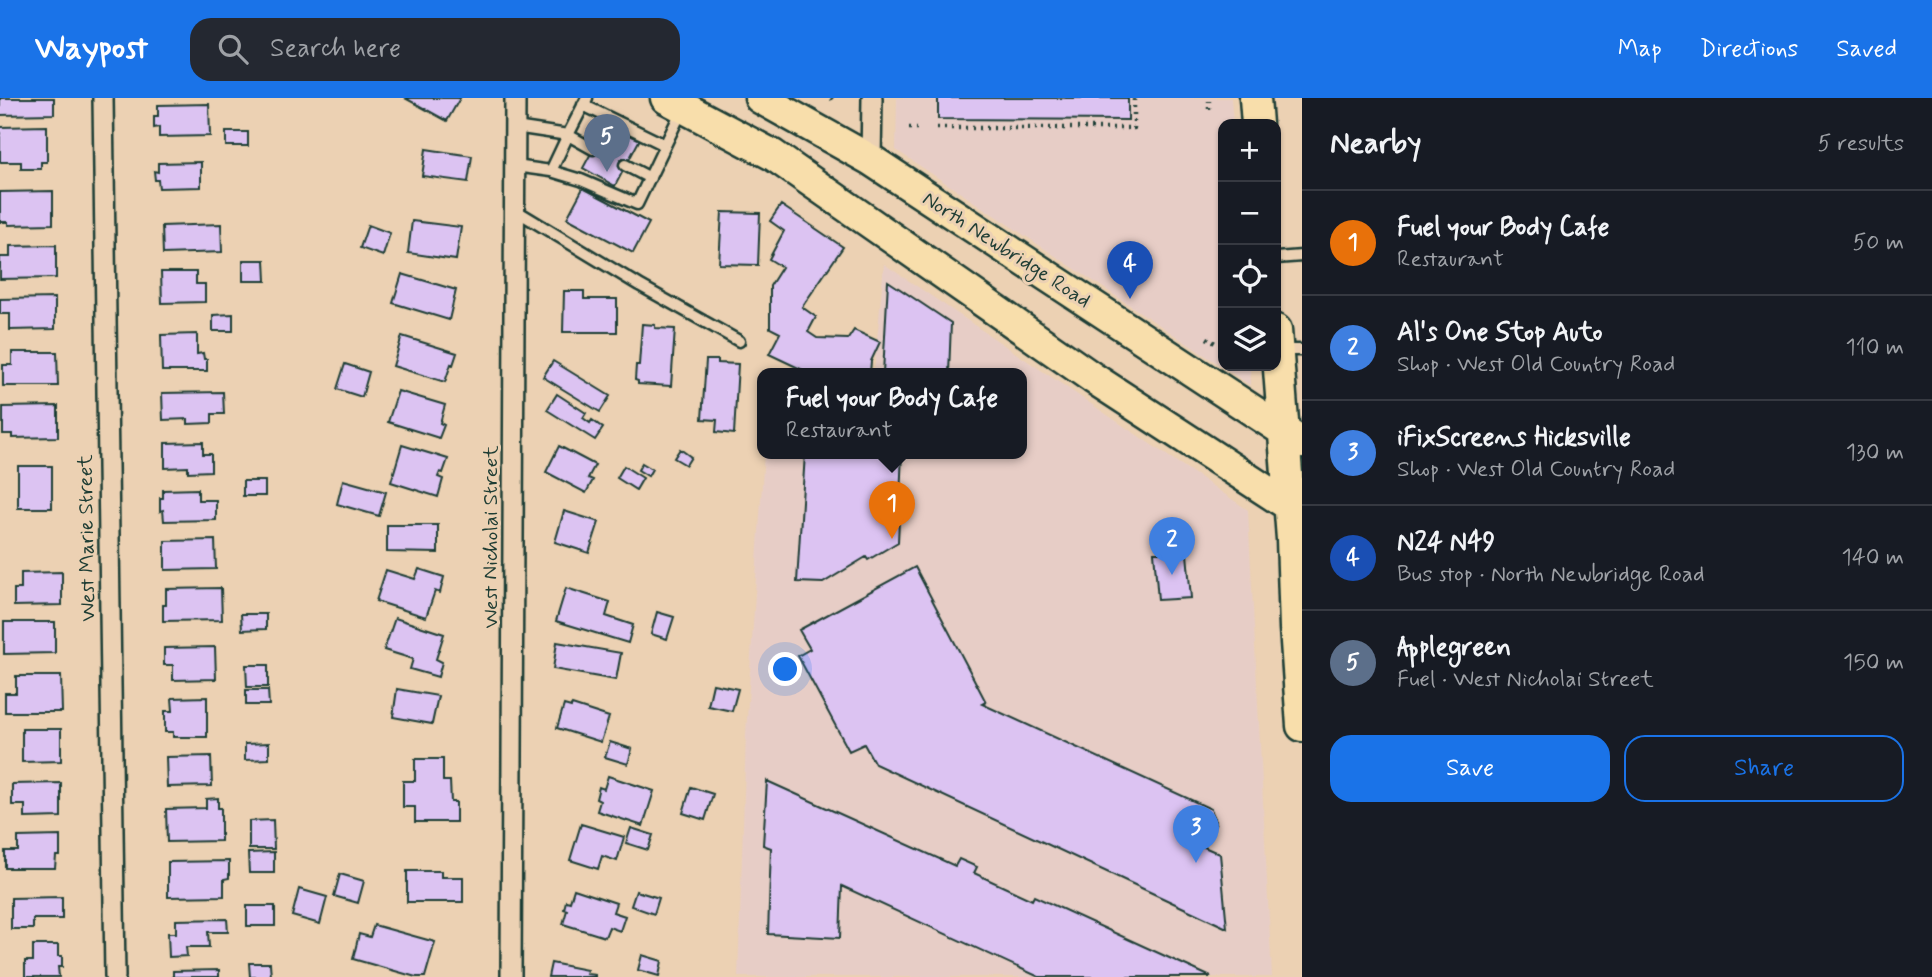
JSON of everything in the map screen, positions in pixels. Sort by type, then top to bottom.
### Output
[{"type":"main road","name":"North Newbridge Road","points":[[760,98],[872,160],[1293,437]]},
{"type":"main road","points":[[1255,98],[1257,119]]},
{"type":"main road","points":[[675,103],[773,155],[1093,378],[1296,510]]},
{"type":"main road","points":[[821,189],[837,142]]},
{"type":"main road","points":[[1285,343],[1293,437],[1296,510],[1295,628],[1302,726]]},
{"type":"street","name":"West Marie Street","points":[[103,98],[115,977]]},
{"type":"street","name":"West Nicholai Street","points":[[510,977],[515,98]]},
{"type":"street","points":[[872,98],[872,160]]},
{"type":"lane","points":[[551,172],[585,101],[665,145]]},
{"type":"lane","points":[[515,166],[582,180],[637,204],[665,145],[675,103]]},
{"type":"lane","points":[[515,127],[568,135],[593,149]]},
{"type":"lane","points":[[625,165],[650,178]]},
{"type":"lane","points":[[514,210],[739,341]]},
{"type":"lane","points":[[1281,258],[1302,256]]},
{"type":"path","points":[[937,128],[1134,128],[1134,98]]},
{"type":"path","points":[[1209,101],[1209,108]]},
{"type":"path","points":[[909,128],[917,128]]},
{"type":"path","points":[[1207,338],[1215,343]]},
{"type":"shaded area","points":[[897,98],[1231,98],[1233,119],[1218,119],[1218,364],[896,150]]},
{"type":"shaded area","points":[[884,264],[1248,510],[1272,977],[738,977],[746,734],[764,459],[1027,459],[1027,368],[874,368]]},
{"type":"shaded area","points":[[1228,371],[1250,371],[1251,386]]},
{"type":"building","points":[[0,98],[54,98],[54,114],[0,115]]},
{"type":"building","points":[[405,98],[460,98],[447,121]]},
{"type":"building","points":[[938,98],[1128,98],[1128,120],[938,119]]},
{"type":"building","points":[[209,104],[210,136],[159,137],[159,127],[154,128],[158,105]]},
{"type":"building","points":[[608,122],[640,139],[615,186],[583,168]]},
{"type":"building","points":[[47,126],[47,162],[41,162],[41,169],[21,169],[21,162],[0,162],[0,127]]},
{"type":"building","points":[[226,132],[248,132],[248,146],[226,146]]},
{"type":"building","points":[[426,149],[472,156],[468,182],[422,176]]},
{"type":"building","points":[[201,162],[201,187],[159,188],[158,180],[155,180],[154,171],[158,172],[158,163]]},
{"type":"building","points":[[583,188],[649,223],[633,253],[567,218]]},
{"type":"building","points":[[53,191],[53,224],[8,225],[8,222],[0,222],[0,192]]},
{"type":"building","points":[[781,205],[843,247],[802,307],[816,317],[808,332],[817,338],[848,339],[854,330],[880,342],[870,368],[799,368],[769,354],[780,333],[770,328],[770,286],[782,267],[769,259],[784,231],[770,221]]},
{"type":"building","points":[[722,212],[760,213],[758,265],[719,264]]},
{"type":"building","points":[[412,221],[461,227],[456,260],[408,253]]},
{"type":"building","points":[[221,224],[222,252],[163,254],[162,226]]},
{"type":"building","points":[[368,225],[390,233],[383,256],[360,248]]},
{"type":"building","points":[[56,245],[56,278],[0,279],[0,257],[10,257],[10,246]]},
{"type":"building","points":[[243,260],[265,260],[266,281],[243,281]]},
{"type":"building","points":[[161,272],[196,272],[196,284],[205,284],[205,302],[162,303]]},
{"type":"building","points":[[402,274],[456,290],[449,320],[393,303]]},
{"type":"building","points":[[888,281],[951,323],[949,368],[883,368]]},
{"type":"building","points":[[564,291],[584,291],[584,299],[617,299],[617,332],[563,332]]},
{"type":"building","points":[[55,298],[55,329],[10,330],[10,314],[0,314],[0,299]]},
{"type":"building","points":[[233,314],[233,331],[213,331],[213,315]]},
{"type":"building","points":[[642,324],[675,329],[671,386],[638,384],[635,380],[636,365],[639,365]]},
{"type":"building","points":[[197,334],[197,354],[203,353],[204,359],[207,359],[207,371],[162,371],[161,335]]},
{"type":"building","points":[[402,336],[457,353],[445,382],[393,366]]},
{"type":"building","points":[[12,352],[57,352],[58,386],[3,386],[3,365],[12,365]]},
{"type":"building","points":[[706,360],[738,364],[734,434],[716,432],[717,420],[702,419]]},
{"type":"building","points":[[553,361],[610,396],[600,412],[543,377]]},
{"type":"building","points":[[345,364],[369,372],[362,397],[337,389]]},
{"type":"building","points":[[398,391],[445,405],[440,423],[444,425],[439,438],[388,422]]},
{"type":"building","points":[[223,392],[224,414],[212,414],[212,423],[188,424],[188,419],[163,420],[162,393]]},
{"type":"building","points":[[557,394],[586,413],[583,418],[590,423],[592,420],[603,428],[595,440],[547,410]]},
{"type":"building","points":[[58,406],[58,437],[12,438],[12,434],[3,434],[3,407]]},
{"type":"building","points":[[203,442],[203,454],[211,454],[211,471],[188,472],[188,467],[165,468],[165,443]]},
{"type":"building","points":[[402,445],[448,459],[443,473],[440,472],[438,477],[443,479],[438,497],[391,482]]},
{"type":"building","points":[[559,446],[595,465],[588,478],[593,480],[586,493],[546,472]]},
{"type":"building","points":[[680,449],[691,457],[686,465],[674,458]]},
{"type":"building","points":[[805,459],[902,459],[898,542],[868,560],[866,557],[823,583],[797,582]]},
{"type":"building","points":[[642,463],[652,469],[648,476],[638,470]]},
{"type":"building","points":[[18,466],[52,466],[52,508],[18,508]]},
{"type":"building","points":[[624,466],[643,478],[636,490],[617,478]]},
{"type":"building","points":[[343,480],[386,492],[379,516],[337,504]]},
{"type":"building","points":[[243,481],[265,481],[265,496],[243,496]]},
{"type":"building","points":[[198,489],[198,500],[216,500],[216,520],[164,521],[163,510],[160,511],[163,490]]},
{"type":"building","points":[[564,511],[599,522],[589,553],[555,542]]},
{"type":"building","points":[[387,525],[438,525],[438,553],[387,552]]},
{"type":"building","points":[[1185,532],[1191,598],[1158,600],[1154,552],[1159,552],[1158,535]]},
{"type":"building","points":[[215,540],[216,569],[165,570],[165,541]]},
{"type":"building","points":[[915,567],[986,702],[982,704],[1211,809],[1216,822],[1204,847],[1220,854],[1227,928],[875,764],[864,744],[849,751],[798,656],[810,649],[799,630]]},
{"type":"building","points":[[419,569],[444,577],[440,593],[435,591],[426,617],[376,601],[386,570],[415,579]]},
{"type":"building","points":[[62,572],[62,605],[14,606],[14,589],[21,589],[21,573]]},
{"type":"building","points":[[221,588],[222,620],[163,621],[166,589]]},
{"type":"building","points":[[566,588],[610,602],[606,616],[633,625],[628,643],[556,621]]},
{"type":"building","points":[[657,612],[674,617],[667,639],[651,634]]},
{"type":"building","points":[[241,614],[266,614],[266,629],[242,630]]},
{"type":"building","points":[[395,618],[444,634],[436,659],[442,662],[438,677],[410,669],[413,659],[384,650]]},
{"type":"building","points":[[4,622],[55,622],[55,653],[4,654]]},
{"type":"building","points":[[557,642],[621,653],[616,680],[553,669]]},
{"type":"building","points":[[215,647],[216,679],[173,680],[173,665],[164,665],[164,648]]},
{"type":"building","points":[[246,665],[268,665],[268,687],[247,687]]},
{"type":"building","points":[[16,676],[61,676],[62,712],[5,712],[5,693],[16,693]]},
{"type":"building","points":[[713,684],[738,689],[732,711],[708,706]]},
{"type":"building","points":[[397,689],[438,696],[432,724],[393,717]]},
{"type":"building","points":[[246,690],[268,690],[269,705],[246,705]]},
{"type":"building","points":[[207,697],[207,737],[173,737],[173,732],[165,732],[165,711],[173,711],[172,698]]},
{"type":"building","points":[[564,705],[609,717],[601,742],[557,728]]},
{"type":"building","points":[[22,729],[61,729],[61,761],[22,762]]},
{"type":"building","points":[[610,742],[632,749],[628,764],[605,757]]},
{"type":"building","points":[[269,743],[269,759],[245,760],[245,744]]},
{"type":"building","points":[[211,756],[212,786],[167,787],[166,757]]},
{"type":"building","points":[[415,759],[443,759],[443,781],[450,781],[451,802],[456,802],[456,822],[415,822],[415,807],[403,807],[403,781],[415,781]]},
{"type":"building","points":[[608,776],[654,791],[643,826],[597,811],[600,801],[596,799],[599,787],[604,789]]},
{"type":"building","points":[[767,781],[955,866],[959,859],[977,867],[974,873],[1032,900],[1034,896],[1211,977],[1039,977],[842,886],[840,938],[768,934],[771,848],[763,845]]},
{"type":"building","points":[[61,783],[61,817],[25,818],[25,805],[12,805],[12,784]]},
{"type":"building","points":[[691,787],[713,794],[705,820],[683,813]]},
{"type":"building","points":[[218,798],[218,808],[221,808],[221,841],[167,842],[166,809],[206,808],[206,799]]},
{"type":"building","points":[[273,820],[274,849],[249,849],[249,821]]},
{"type":"building","points":[[581,824],[624,837],[617,861],[602,856],[598,869],[570,860]]},
{"type":"building","points":[[631,828],[653,835],[648,850],[626,843]]},
{"type":"building","points":[[60,836],[60,856],[56,856],[55,868],[5,868],[5,851],[18,851],[18,837]]},
{"type":"building","points":[[274,852],[274,873],[249,873],[248,853]]},
{"type":"building","points":[[229,861],[229,878],[224,879],[224,896],[168,897],[168,862]]},
{"type":"building","points":[[407,871],[441,871],[441,877],[463,877],[463,902],[407,902]]},
{"type":"building","points":[[340,874],[364,881],[358,903],[334,896]]},
{"type":"building","points":[[299,889],[327,897],[320,924],[292,916]]},
{"type":"building","points":[[574,889],[616,903],[613,912],[625,916],[620,931],[609,927],[605,937],[563,924],[567,910],[564,909],[566,901],[570,902]]},
{"type":"building","points":[[636,891],[659,898],[654,914],[631,906]]},
{"type":"building","points":[[62,897],[62,919],[33,919],[33,929],[11,929],[11,898]]},
{"type":"building","points":[[247,906],[275,906],[275,926],[247,926]]},
{"type":"building","points":[[227,919],[228,932],[208,932],[209,947],[186,947],[187,956],[169,957],[168,933],[176,933],[176,920]]},
{"type":"building","points":[[374,925],[435,942],[425,977],[416,977],[353,959],[359,934],[370,937]]},
{"type":"building","points":[[33,945],[58,945],[58,956],[62,956],[62,967],[58,967],[59,977],[25,977],[25,961],[33,961]]},
{"type":"building","points":[[642,955],[662,961],[659,976],[638,970]]},
{"type":"building","points":[[249,963],[270,963],[271,977],[250,977]]},
{"type":"building","points":[[551,963],[587,970],[586,974],[595,977],[548,977]]},
{"type":"building","points":[[219,970],[219,977],[173,977],[173,971]]},
{"type":"place","name":"Applegreen","points":[[607,172]]},
{"type":"place","name":"N24 N49","points":[[1130,299]]},
{"type":"place","name":"Fuel your Body Cafe","points":[[892,539]]},
{"type":"place","name":"Al's One Stop Auto","points":[[1172,575]]},
{"type":"place","name":"iFixScreens Hicksville","points":[[1196,863]]}]
